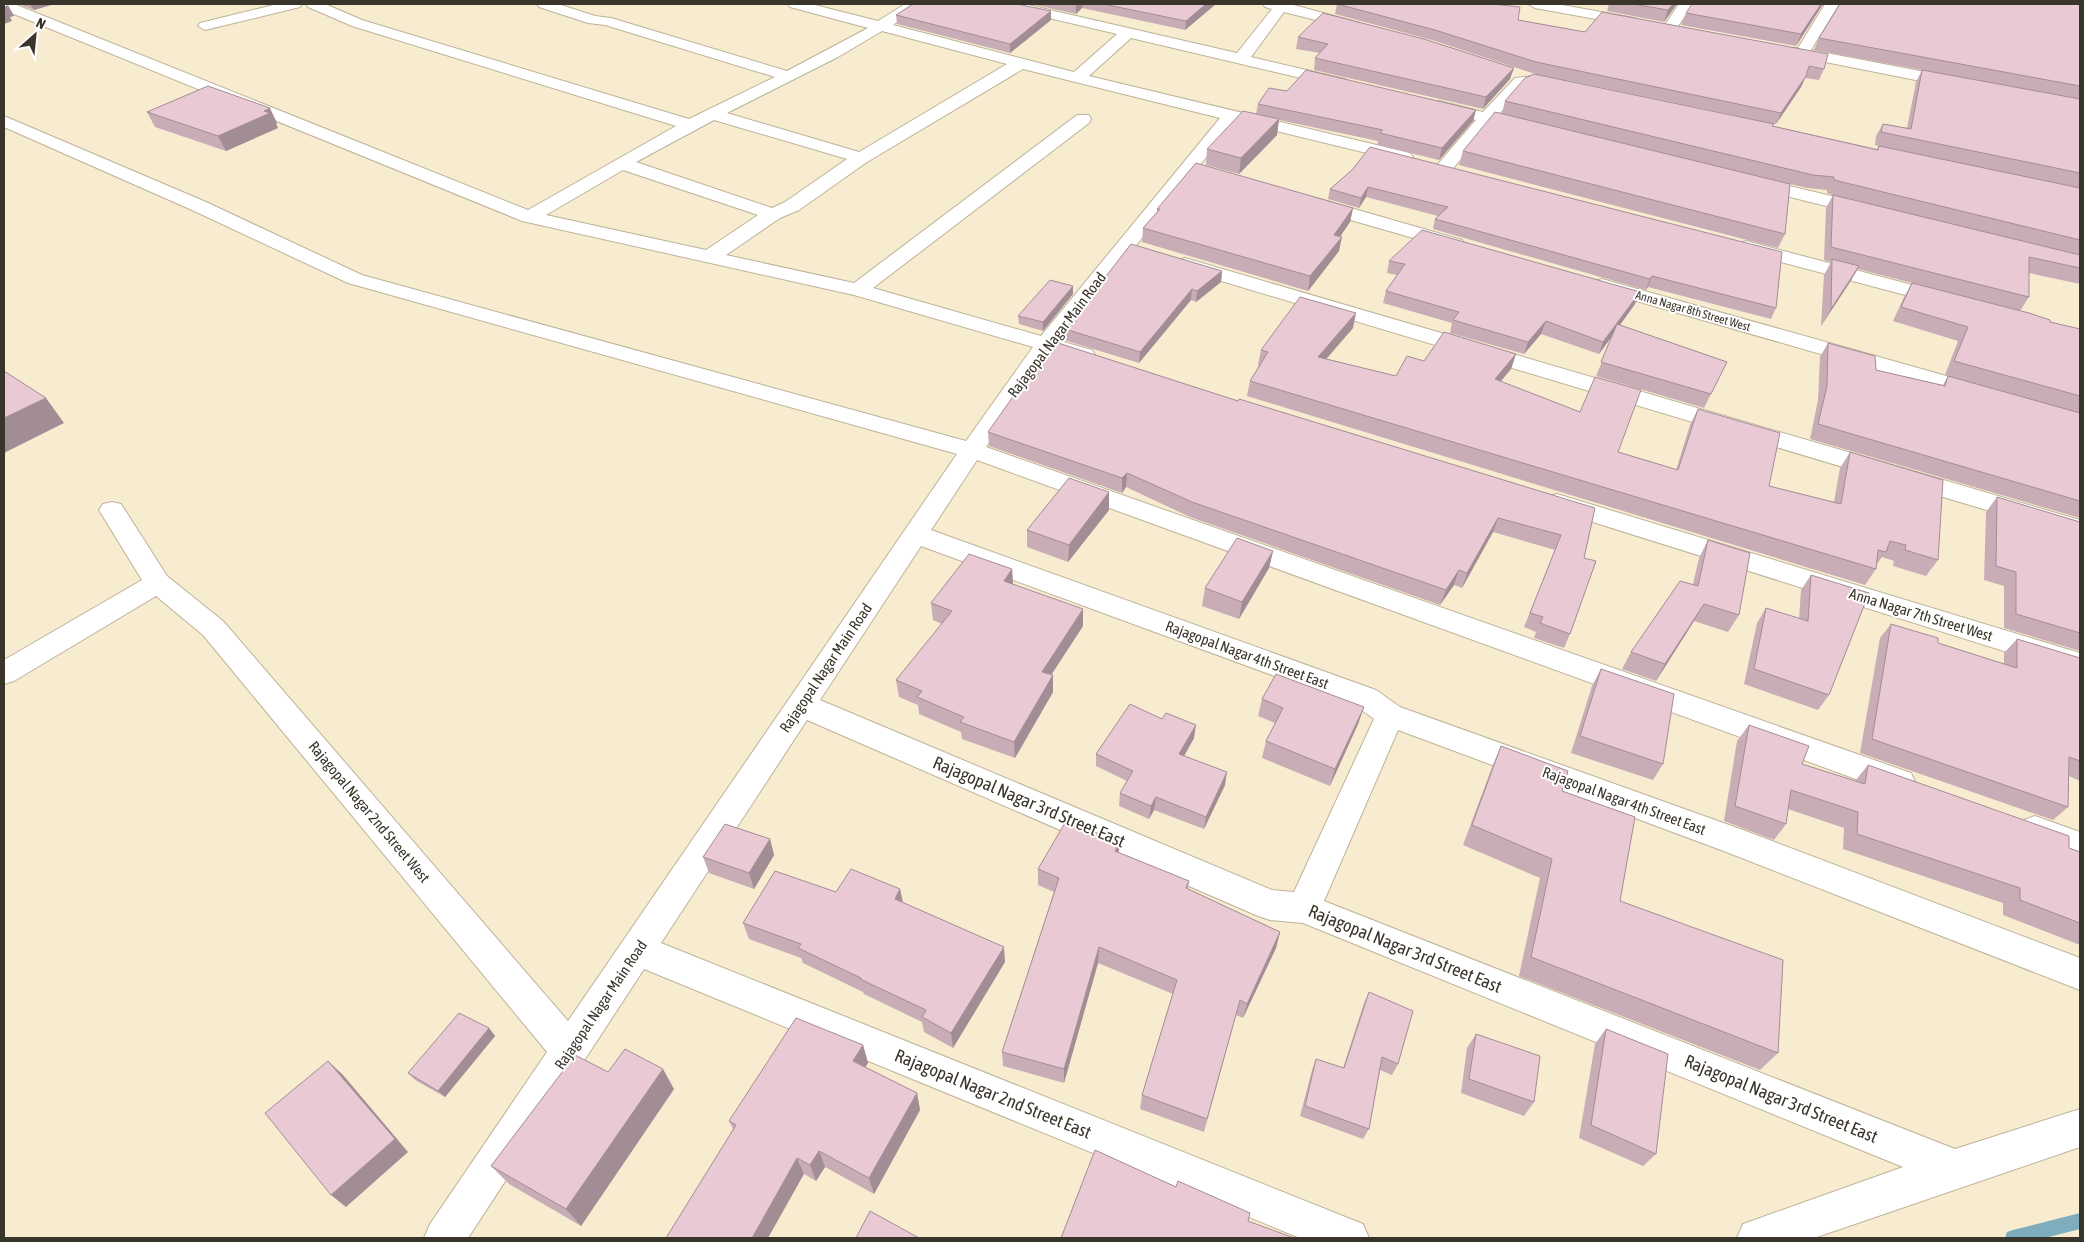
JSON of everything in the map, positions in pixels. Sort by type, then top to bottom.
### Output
[{"type":"street","points":[[205,26],[295,4]]},
{"type":"street","points":[[313,4],[376,29],[691,125]]},
{"type":"street","points":[[544,4],[788,76]]},
{"type":"street","points":[[795,4],[1077,78],[1463,173]]},
{"type":"street","points":[[529,217],[691,125],[883,26],[914,4]]},
{"type":"street","points":[[1007,4],[1354,86]]},
{"type":"street","points":[[1241,59],[1278,4],[1372,30]]},
{"type":"street","points":[[1535,4],[1688,32]]},
{"type":"street","points":[[1669,29],[1686,4]]},
{"type":"street","points":[[1802,53],[1832,4]]},
{"type":"street","points":[[4,5],[529,217],[858,290],[1102,361]]},
{"type":"street","points":[[1077,78],[1129,32]]},
{"type":"street","points":[[1774,48],[1975,86]]},
{"type":"street","points":[[710,257],[772,214],[792,206],[861,158],[1022,63]]},
{"type":"street","points":[[1510,72],[1528,79],[1579,88]]},
{"type":"street","points":[[1429,164],[1487,117],[1514,86],[1528,79]]},
{"type":"street","points":[[1421,101],[1544,131]]},
{"type":"street","points":[[713,114],[861,158]]},
{"type":"street","name":"Rajagopal Nagar Main Road","points":[[444,1238],[972,450],[1046,344],[1145,252],[1231,115]]},
{"type":"street","points":[[858,290],[1083,119]]},
{"type":"street","points":[[4,122],[199,206],[356,279],[972,450],[1921,790]]},
{"type":"street","points":[[623,164],[772,214]]},
{"type":"street","points":[[1736,178],[1879,214]]},
{"type":"street","points":[[1299,200],[1476,250]]},
{"type":"street","points":[[1724,241],[1965,305]]},
{"type":"street","points":[[1145,252],[2080,529]]},
{"type":"street","name":"Anna Nagar 8th Street West","points":[[1580,279],[1995,397]]},
{"type":"street","name":"Anna Nagar 7th Street West","points":[[1536,496],[2080,664]]},
{"type":"street","name":"Rajagopal Nagar 2nd Street West","points":[[112,510],[158,583],[213,628],[570,1051]]},
{"type":"street","name":"Rajagopal Nagar 4th Street East","points":[[916,534],[1366,698],[1390,715],[1732,840],[2080,974]]},
{"type":"street","points":[[4,673],[158,583]]},
{"type":"street","name":"Rajagopal Nagar 3rd Street East","points":[[802,705],[1270,905],[1304,908],[1955,1168]]},
{"type":"street","points":[[1304,908],[1390,715]]},
{"type":"street","points":[[2015,823],[2080,846]]},
{"type":"street","name":"Rajagopal Nagar 2nd Street East","points":[[638,950],[1349,1238]]},
{"type":"street","points":[[1757,1238],[1955,1168],[2080,1128]]},
{"type":"building","points":[[913,4],[1017,4],[1051,11],[1010,44],[896,15]]},
{"type":"building","points":[[1103,4],[1206,4],[1186,21]]},
{"type":"building","points":[[1337,4],[1492,4],[1520,7],[1518,20],[1585,32],[1602,12],[1828,54],[1824,69],[1809,66],[1806,76],[1781,113],[1536,62],[1435,30]]},
{"type":"building","points":[[1633,4],[1673,4],[1668,10]]},
{"type":"building","points":[[1692,4],[1821,4],[1801,34],[1686,13]]},
{"type":"building","points":[[1840,4],[2080,4],[2080,86],[1819,38]]},
{"type":"building","points":[[1323,13],[1424,39],[1514,68],[1486,97],[1315,58],[1328,44],[1298,37]]},
{"type":"building","points":[[1306,70],[1476,110],[1442,148],[1380,133],[1383,130],[1258,104],[1269,88],[1287,91]]},
{"type":"building","points":[[1922,70],[2080,99],[2080,173],[1881,132],[1883,124],[1911,129]]},
{"type":"building","points":[[1534,74],[1774,124],[1772,126],[1878,150],[1879,146],[2080,188],[2080,240],[1834,180],[1834,177],[1813,175],[1505,101],[1525,78]]},
{"type":"building","points":[[208,86],[270,108],[264,111],[270,113],[218,136],[147,112]]},
{"type":"building","points":[[1243,111],[1279,119],[1241,158],[1207,149]]},
{"type":"building","points":[[1495,112],[1790,184],[1785,234],[1463,151]]},
{"type":"building","points":[[1370,147],[1782,252],[1776,308],[1652,276],[1650,279],[1435,219],[1448,207],[1368,187],[1361,198],[1330,189],[1352,170]]},
{"type":"building","points":[[1196,163],[1353,208],[1334,235],[1342,237],[1310,276],[1143,228]]},
{"type":"building","points":[[1833,195],[2080,255],[2080,268],[2029,257],[2029,297],[1831,247]]},
{"type":"building","points":[[1422,230],[1640,292],[1603,342],[1546,321],[1528,342],[1453,320],[1459,312],[1386,291],[1405,264],[1389,261]]},
{"type":"building","points":[[1131,244],[1222,271],[1197,291],[1192,289],[1140,352],[1065,329]]},
{"type":"building","points":[[1832,259],[1859,266],[1831,309]]},
{"type":"building","points":[[1050,280],[1073,286],[1043,322],[1018,316]]},
{"type":"building","points":[[1912,283],[2029,313],[2050,320],[2050,322],[2080,329],[2080,396],[1954,361],[1968,327],[1901,307]]},
{"type":"building","points":[[1300,297],[1356,313],[1318,357],[1396,376],[1407,356],[1424,361],[1444,332],[1516,354],[1495,379],[1580,412],[1595,377],[1641,390],[1618,452],[1678,470],[1698,409],[1780,433],[1769,486],[1841,504],[1850,452],[1943,480],[1938,560],[1905,550],[1906,545],[1890,541],[1886,552],[1878,550],[1876,569],[1250,381],[1268,352],[1261,350]]},
{"type":"building","points":[[1617,324],[1727,362],[1711,394],[1601,362]]},
{"type":"building","points":[[1052,341],[1238,401],[1239,399],[1595,508],[1584,558],[1596,561],[1570,634],[1540,623],[1543,617],[1530,613],[1561,535],[1498,518],[1467,573],[1459,570],[1446,590],[1192,502],[1127,473],[1122,478],[988,432]]},
{"type":"building","points":[[1828,343],[1875,356],[1876,370],[1945,386],[1948,376],[2080,413],[2080,501],[1818,424],[1827,386]]},
{"type":"building","points":[[4,371],[46,398],[4,418]]},
{"type":"building","points":[[1069,478],[1109,492],[1069,545],[1027,530]]},
{"type":"building","points":[[1997,497],[2080,522],[2080,633],[2016,614],[2016,572],[1996,566]]},
{"type":"building","points":[[1237,538],[1273,551],[1242,602],[1205,588]]},
{"type":"building","points":[[1708,540],[1750,553],[1739,615],[1704,604],[1665,664],[1631,652],[1680,581],[1698,586]]},
{"type":"building","points":[[969,554],[1012,569],[1004,581],[1083,609],[1042,672],[1053,675],[1014,742],[960,722],[964,717],[917,697],[922,691],[896,680],[952,611],[931,603]]},
{"type":"building","points":[[1811,575],[1869,593],[1829,695],[1754,669],[1766,608],[1808,621]]},
{"type":"building","points":[[1891,624],[1938,638],[1938,643],[2017,668],[2017,639],[2080,658],[2080,761],[2069,757],[2068,807],[1872,739]]},
{"type":"building","points":[[1601,669],[1674,694],[1663,764],[1580,736]]},
{"type":"building","points":[[1276,674],[1364,707],[1335,769],[1266,741],[1283,708],[1262,699]]},
{"type":"building","points":[[1130,704],[1162,719],[1166,713],[1196,725],[1179,754],[1227,772],[1206,817],[1156,797],[1151,806],[1120,793],[1133,771],[1096,754]]},
{"type":"building","points":[[1749,725],[1809,746],[1802,764],[1865,784],[1868,765],[2069,836],[2069,848],[2080,852],[2080,923],[2020,900],[2020,888],[1857,834],[1858,812],[1791,790],[1786,824],[1735,806]]},
{"type":"building","points":[[1501,746],[1568,771],[1562,791],[1635,817],[1620,901],[1783,960],[1778,1053],[1531,957],[1552,859],[1472,825]]},
{"type":"building","points":[[1066,821],[1120,842],[1115,851],[1189,881],[1186,888],[1280,932],[1247,1004],[1240,1000],[1207,1119],[1142,1095],[1177,980],[1099,947],[1064,1069],[1002,1052],[1059,878],[1038,869]]},
{"type":"building","points":[[725,824],[770,839],[749,873],[703,857]]},
{"type":"building","points":[[851,869],[900,889],[895,899],[1004,947],[951,1033],[922,1017],[926,1010],[798,948],[801,944],[743,923],[775,871],[836,892]]},
{"type":"building","points":[[1369,992],[1413,1011],[1398,1064],[1382,1057],[1369,1129],[1305,1106],[1316,1059],[1344,1068]]},
{"type":"building","points":[[459,1013],[489,1028],[438,1091],[408,1073]]},
{"type":"building","points":[[796,1018],[863,1045],[853,1061],[917,1093],[869,1178],[819,1151],[810,1165],[797,1158],[752,1238],[666,1238],[736,1125],[729,1121]]},
{"type":"building","points":[[1606,1029],[1668,1054],[1656,1154],[1591,1125]]},
{"type":"building","points":[[1476,1034],[1540,1056],[1534,1102],[1469,1079]]},
{"type":"building","points":[[625,1049],[663,1069],[566,1209],[491,1166],[575,1055],[608,1072]]},
{"type":"building","points":[[328,1061],[395,1139],[331,1195],[265,1113]]},
{"type":"building","points":[[1095,1150],[1176,1187],[1178,1181],[1250,1213],[1248,1221],[1294,1238],[1061,1238]]},
{"type":"building","points":[[870,1211],[919,1238],[856,1238]]},
{"type":"waterway","points":[[2013,1238],[2080,1221]]}]
